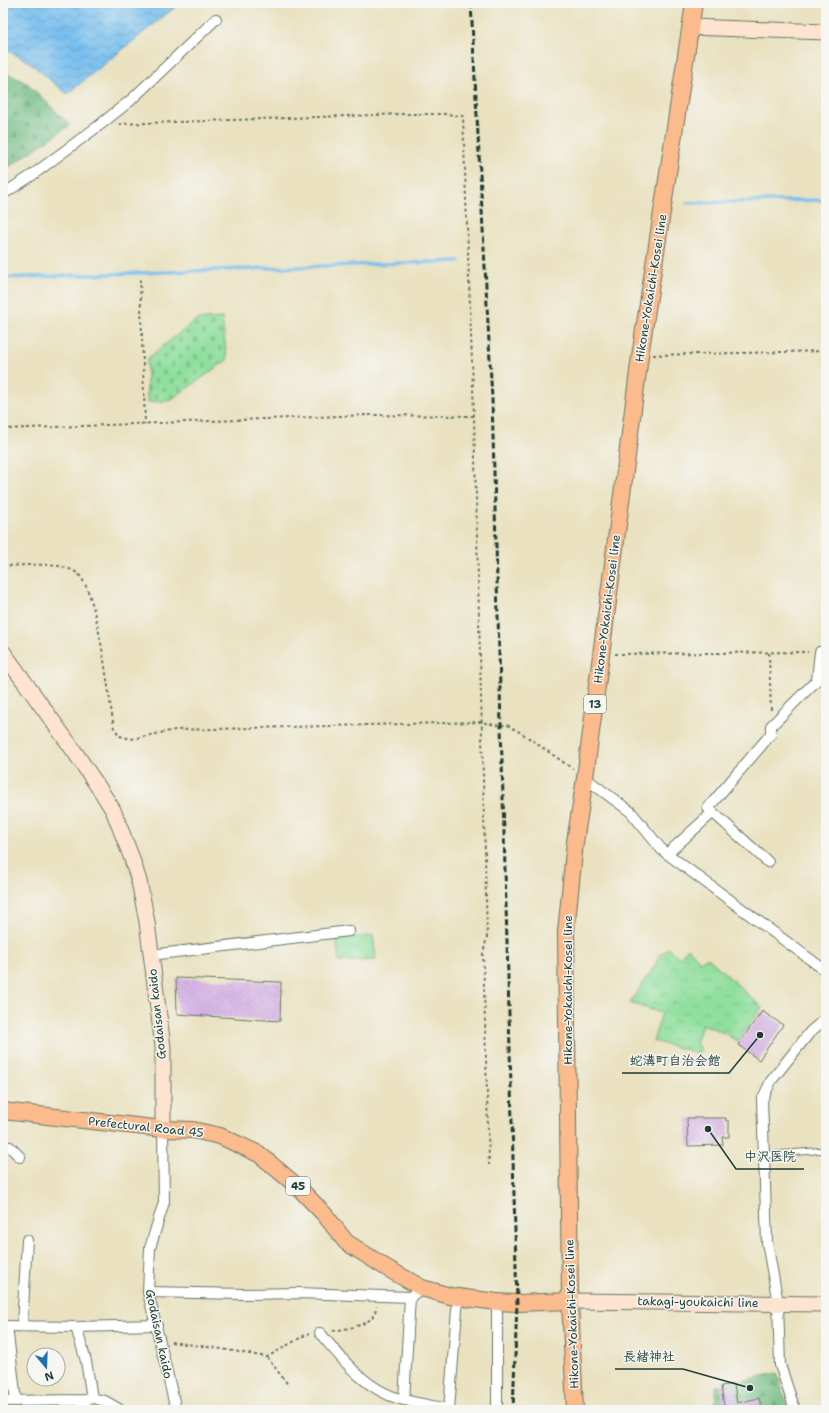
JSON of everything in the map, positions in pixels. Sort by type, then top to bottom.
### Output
[{"type":"main road","name":"Hikone-Yokaichi-Kosei line","points":[[575,1410],[570,1301],[566,932],[576,842],[602,654],[640,356],[694,3]]},
{"type":"main road","name":"Prefectural Road 45","points":[[3,1111],[163,1129],[193,1130],[220,1136],[259,1154],[298,1187],[325,1215],[346,1242],[385,1268],[416,1292],[497,1302],[517,1303],[570,1301]]},
{"type":"street","points":[[3,194],[31,176],[131,100],[216,19]]},
{"type":"street","points":[[691,27],[826,32]]},
{"type":"street","name":"Godaisan kaido","points":[[3,652],[72,748],[112,810],[131,856],[139,881],[147,922],[162,1046],[164,1202],[150,1248],[148,1292],[176,1410]]},
{"type":"street","points":[[768,862],[708,808],[771,734],[771,726],[817,680],[820,652]]},
{"type":"street","points":[[585,778],[630,812],[662,850],[826,971]]},
{"type":"street","points":[[667,854],[712,813]]},
{"type":"street","points":[[151,955],[349,931]]},
{"type":"street","points":[[794,1410],[780,1365],[778,1303],[767,1242],[762,1100],[771,1081],[810,1032],[826,1018]]},
{"type":"street","points":[[3,1146],[10,1147],[20,1157]]},
{"type":"street","points":[[22,1326],[27,1240]]},
{"type":"street","points":[[148,1292],[243,1294],[416,1292],[404,1400]]},
{"type":"street","points":[[320,1333],[351,1369],[377,1389],[404,1400],[449,1409],[458,1297]]},
{"type":"street","name":"takagi-youkaichi line","points":[[570,1301],[826,1304]]},
{"type":"street","points":[[497,1302],[497,1410]]},
{"type":"street","points":[[16,1400],[5,1326],[157,1325]]},
{"type":"street","points":[[76,1326],[86,1361],[92,1398]]},
{"type":"street","points":[[3,1401],[86,1400],[92,1398],[105,1400],[120,1410]]},
{"type":"lane","points":[[764,1155],[826,1150]]},
{"type":"path","points":[[101,124],[402,114],[444,114],[463,116],[474,416],[487,937],[483,953],[489,1165]]},
{"type":"path","points":[[140,279],[145,424]]},
{"type":"path","points":[[640,356],[826,351]]},
{"type":"path","points":[[3,429],[368,415],[474,416]]},
{"type":"path","points":[[3,566],[50,565],[68,568],[79,574],[88,589],[98,624],[114,728],[120,736],[131,739],[176,730],[481,722],[501,726],[506,724],[526,736],[585,778]]},
{"type":"path","points":[[602,654],[820,652]]},
{"type":"path","points":[[769,653],[771,726]]},
{"type":"path","points":[[160,1341],[268,1356],[305,1335],[349,1328],[366,1322],[373,1317],[377,1305]]},
{"type":"path","points":[[268,1356],[289,1386]]},
{"type":"green space","points":[[3,71],[28,84],[70,125],[3,171]]},
{"type":"green space","points":[[222,318],[227,360],[169,401],[147,402],[147,359],[196,320]]},
{"type":"green space","points":[[373,935],[376,960],[339,962],[337,940]]},
{"type":"green space","points":[[669,948],[679,958],[688,948],[700,961],[708,958],[762,1007],[737,1042],[725,1034],[702,1024],[696,1044],[701,1049],[698,1053],[653,1041],[662,1013],[630,1003],[656,964],[658,957]]},
{"type":"green space","points":[[777,1373],[789,1410],[716,1410],[716,1386]]},
{"type":"water","points":[[25,3],[176,3],[178,5],[67,94],[29,62],[3,48],[3,6]]},
{"type":"building","points":[[176,978],[281,982],[280,1021],[177,1014]]},
{"type":"building","points":[[762,1011],[783,1025],[759,1060],[738,1045]]},
{"type":"building","points":[[687,1118],[726,1118],[726,1121],[729,1121],[729,1137],[722,1137],[723,1145],[688,1146]]},
{"type":"building","points":[[734,1384],[737,1403],[759,1398],[762,1410],[723,1410],[722,1406],[724,1406],[721,1386]]},
{"type":"waterway","points":[[687,203],[826,200]]},
{"type":"waterway","points":[[3,278],[459,261]]},
{"type":"railway","points":[[471,3],[492,399],[517,1303],[513,1410]]},
{"type":"place","name":"蛇溝町自治会館","points":[[760,1035]]},
{"type":"place","name":"中沢医院","points":[[708,1129]]},
{"type":"place","name":"長緒神社","points":[[750,1388]]}]
